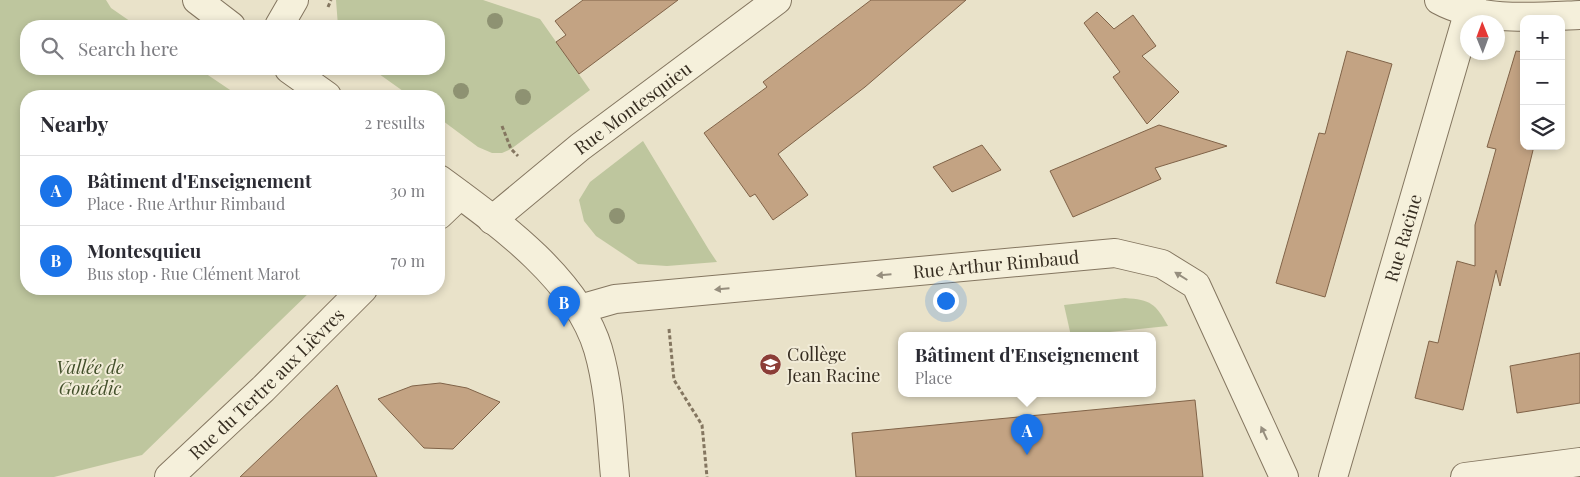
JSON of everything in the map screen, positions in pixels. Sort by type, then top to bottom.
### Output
[{"type":"street","points":[[197,0],[223,20]]},
{"type":"street","points":[[282,20],[294,0]]},
{"type":"street","name":"Rue Montesquieu","points":[[492,220],[580,147],[777,0]]},
{"type":"street","points":[[1439,0],[1448,5],[1471,5],[1505,18],[1580,15]]},
{"type":"street","name":"Rue Racine","points":[[1333,477],[1471,5]]},
{"type":"street","points":[[297,75],[319,90]]},
{"type":"street","points":[[445,184],[492,220],[546,267],[580,309],[597,347],[606,387],[615,477]]},
{"type":"street","points":[[445,209],[460,195]]},
{"type":"street","name":"Rue Arthur Rimbaud","points":[[580,309],[615,299],[1115,253],[1162,264],[1196,285],[1284,477]]},
{"type":"street","name":"Rue du Tertre aux Lièvres","points":[[169,477],[263,389],[357,295]]},
{"type":"street","points":[[1465,477],[1580,462]]},
{"type":"path","points":[[502,126],[511,149]]},
{"type":"path","points":[[640,297],[670,330],[674,380],[702,425],[707,477]]},
{"type":"green space","name":"Vallée de Gouédic","points":[[0,0],[106,0],[111,8],[128,20],[20,20],[20,75],[208,75],[230,90],[20,90],[20,295],[307,295],[142,455],[54,477],[0,477]]},
{"type":"green space","points":[[336,0],[483,0],[540,19],[590,90],[511,149],[502,153],[492,153],[478,147],[445,122],[445,90],[402,90],[380,75],[445,75],[445,20],[338,20]]},
{"type":"green space","points":[[643,141],[717,262],[667,266],[638,264],[596,236],[584,221],[579,200],[590,182]]},
{"type":"green space","points":[[1125,298],[1141,300],[1156,308],[1168,326],[1110,332],[1070,332],[1064,305]]},
{"type":"building","points":[[583,0],[678,0],[579,74],[556,42],[566,35],[555,21]]},
{"type":"building","points":[[871,0],[966,0],[865,87],[778,154],[808,195],[773,220],[755,194],[750,197],[704,133],[767,87],[763,82]]},
{"type":"building","points":[[1097,12],[1114,29],[1133,15],[1156,46],[1142,56],[1179,92],[1147,124],[1113,77],[1120,72],[1084,23]]},
{"type":"building","points":[[1347,51],[1392,64],[1325,297],[1276,283],[1319,133],[1325,134]]},
{"type":"building","points":[[1516,51],[1520,52],[1520,150],[1533,150],[1500,286],[1496,270],[1463,410],[1415,398],[1429,341],[1438,343],[1457,261],[1475,266],[1475,225],[1496,149],[1487,147]]},
{"type":"building","points":[[1159,125],[1227,146],[1155,168],[1161,179],[1073,217],[1050,171]]},
{"type":"building","points":[[982,145],[1001,170],[952,192],[933,167]]},
{"type":"building","points":[[1580,353],[1580,403],[1517,413],[1510,366]]},
{"type":"building","points":[[440,383],[467,388],[500,402],[453,449],[424,448],[378,399],[412,386]]},
{"type":"building","points":[[337,385],[377,477],[240,477]]},
{"type":"building","points":[[1195,400],[1203,477],[856,477],[852,433]]},
{"type":"place","name":"Montesquieu","points":[[564,327]]},
{"type":"place","name":"Collège Jean Racine","points":[[771,364]]},
{"type":"place","name":"Bâtiment d'Enseignement","points":[[1027,455]]}]
